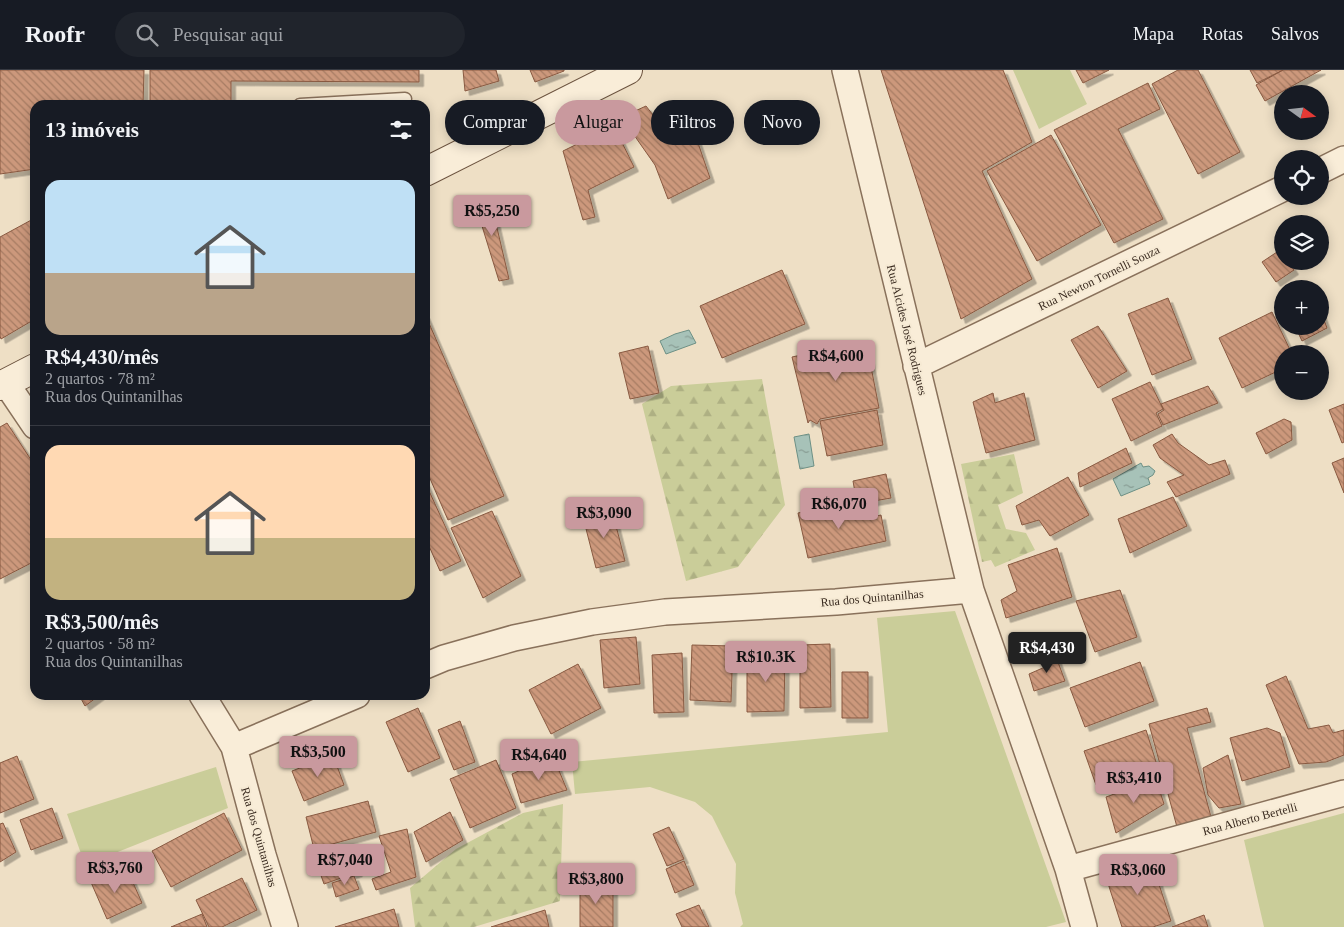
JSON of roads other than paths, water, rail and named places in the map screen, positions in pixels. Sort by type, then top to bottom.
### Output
[{"type":"main road","points":[[430,169],[628,70]]},
{"type":"main road","points":[[3,384],[30,370]]},
{"type":"street","name":"Rua Alcides José Rodrigues","points":[[845,70],[971,590]]},
{"type":"street","points":[[1329,166],[1344,159]]},
{"type":"street","name":"Rua Newton Tornelli Souza","points":[[916,366],[1274,193]]},
{"type":"street","points":[[3,384],[30,419]]},
{"type":"street","points":[[971,590],[1068,869],[1084,927]]},
{"type":"street","name":"Rua dos Quintanilhas","points":[[430,664],[444,658],[514,638],[592,622],[665,612],[836,602],[971,590]]},
{"type":"street","name":"Rua dos Quintanilhas","points":[[205,700],[234,747],[284,927]]},
{"type":"street","points":[[234,747],[345,700]]},
{"type":"street","name":"Rua Alberto Bertelli","points":[[1068,869],[1344,792]]},
{"type":"lane","points":[[388,100],[405,99]]},
{"type":"water","points":[[689,330],[696,343],[666,354],[660,341]]},
{"type":"water","points":[[809,434],[814,466],[800,469],[794,437]]},
{"type":"water","points":[[1141,463],[1143,467],[1149,466],[1155,471],[1148,478],[1150,484],[1121,496],[1113,479]]}]
